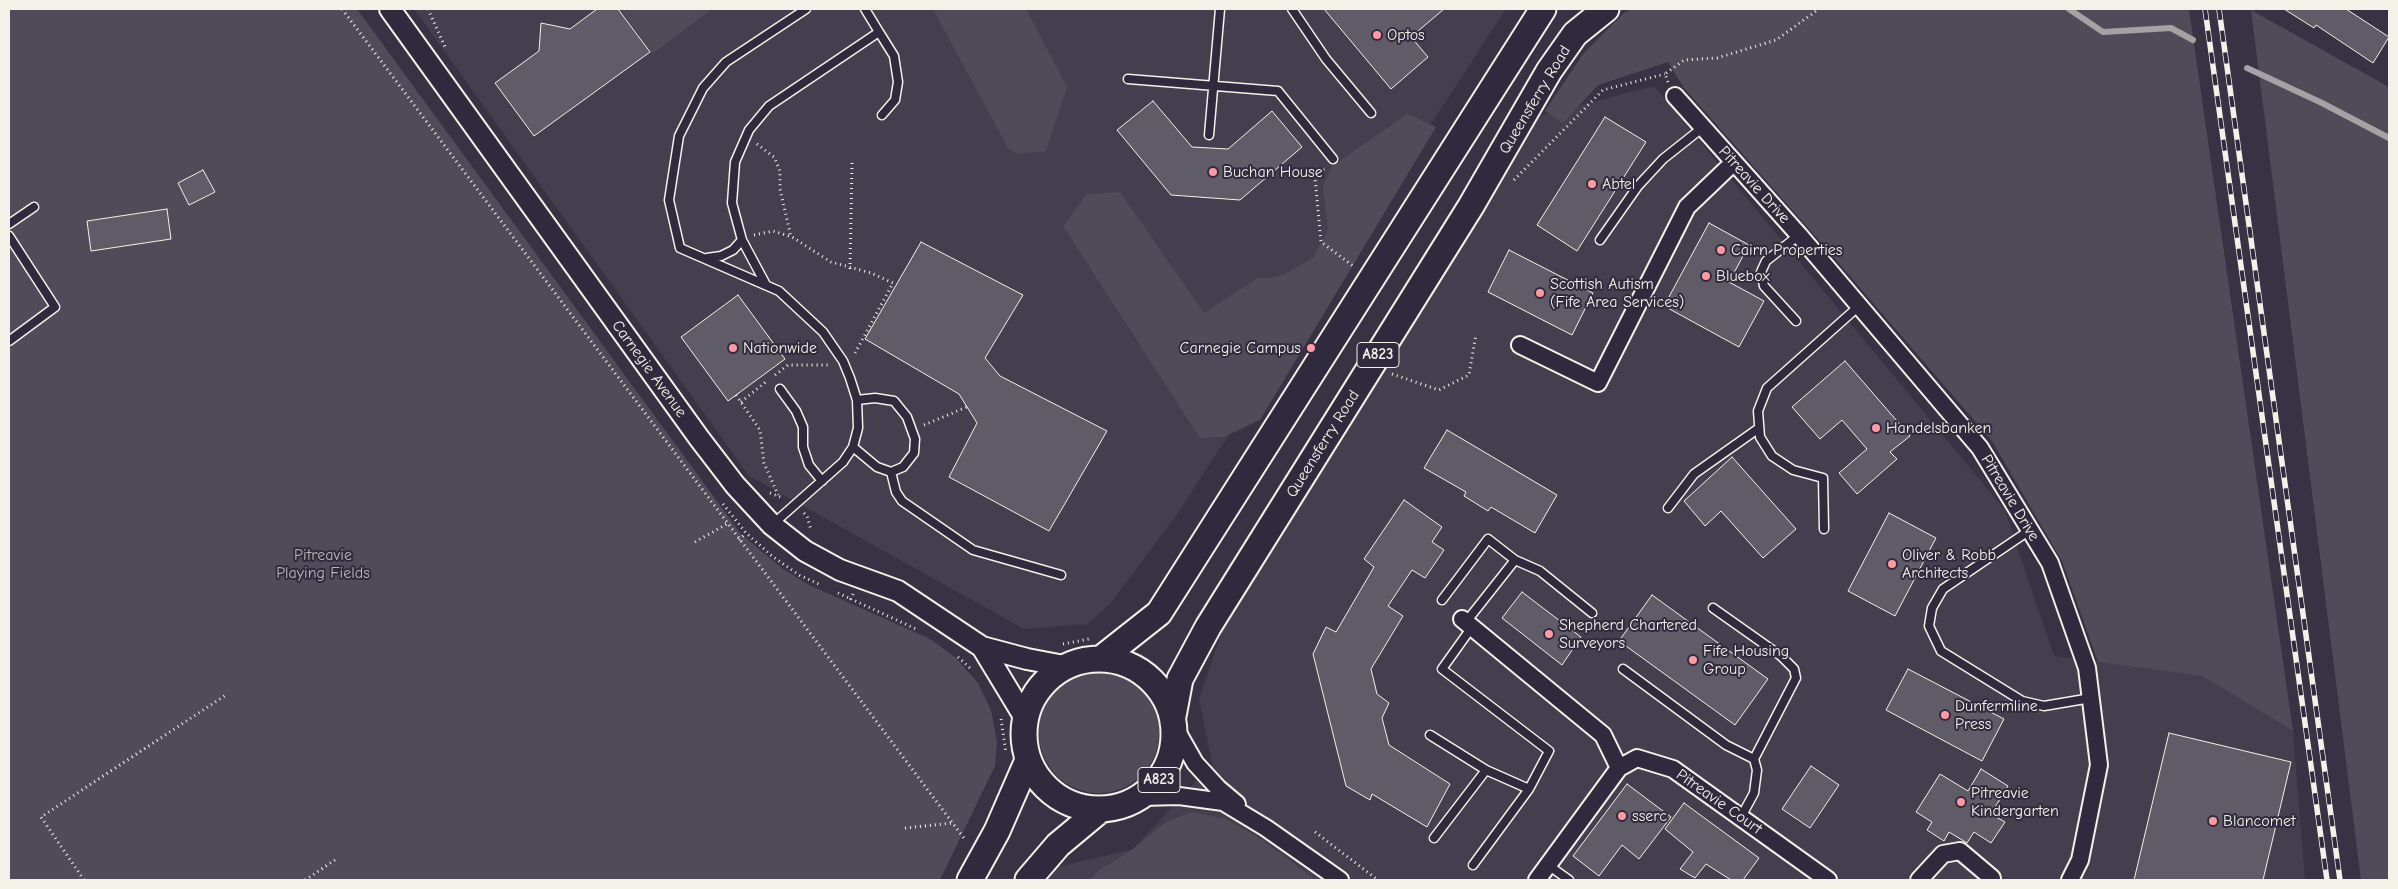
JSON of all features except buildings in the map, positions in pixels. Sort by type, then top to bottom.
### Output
[{"type":"main road","name":"A823","points":[[1097,648],[1147,675],[1163,693],[1173,721],[1175,740],[1169,764],[1158,783],[1142,797],[1122,807],[1100,810],[1077,807],[1056,797],[1016,761],[1023,739],[1025,718],[1033,697],[1062,655],[1083,660],[1097,648],[1159,613],[1543,9]]},
{"type":"main road","name":"Queensferry Road","points":[[1173,721],[1180,679],[1208,627],[1471,206],[1549,72],[1575,34],[1606,9]]},
{"type":"main road","points":[[970,880],[997,831],[1016,761]]},
{"type":"main road","name":"A823","points":[[1028,880],[1058,845],[1100,810]]},
{"type":"street","name":"Carnegie Avenue","points":[[395,10],[699,438],[735,485],[772,525],[805,551],[840,570],[898,591],[982,647]]},
{"type":"street","name":"Pitreavie Drive","points":[[1675,96],[1799,235],[1980,448],[2050,563],[2087,668],[2099,765],[2080,860],[2070,880]]},
{"type":"street","points":[[1520,345],[1598,382],[1686,207],[1734,164]]},
{"type":"street","points":[[1466,622],[1603,735],[1619,768],[1537,880]]},
{"type":"street","points":[[982,647],[1027,660],[1062,655]]},
{"type":"street","points":[[982,647],[1025,718]]},
{"type":"street","points":[[1173,721],[1196,763],[1218,788],[1266,828]]},
{"type":"street","name":"Pitreavie Court","points":[[1619,768],[1637,758],[1674,769],[1828,880]]},
{"type":"street","points":[[1142,797],[1179,796],[1223,802],[1266,828],[1340,880]]},
{"type":"street","points":[[1919,880],[1943,854],[1960,851],[1992,878]]},
{"type":"lane","points":[[772,525],[843,462],[853,447],[858,428],[856,400],[844,361],[824,332],[779,290],[680,248],[669,200],[678,136],[703,88],[726,62],[806,9]]},
{"type":"lane","points":[[864,9],[894,56],[898,82],[895,100],[882,115]]},
{"type":"lane","points":[[1209,135],[1220,9]]},
{"type":"lane","points":[[1292,9],[1326,59],[1371,114]]},
{"type":"lane","points":[[765,283],[742,240],[732,204],[735,162],[749,130],[769,106],[879,32]]},
{"type":"lane","points":[[1128,79],[1278,92],[1333,159]]},
{"type":"lane","points":[[1600,240],[1638,186],[1663,159],[1702,128]]},
{"type":"lane","points":[[9,224],[34,207]]},
{"type":"lane","points":[[1796,321],[1764,286],[1761,272],[1766,261],[1799,235]]},
{"type":"lane","points":[[9,236],[55,307],[9,341]]},
{"type":"lane","points":[[706,259],[721,256],[733,250],[742,240]]},
{"type":"lane","points":[[1824,529],[1823,478],[1793,470],[1772,456],[1760,437],[1758,411],[1767,388],[1859,306]]},
{"type":"lane","points":[[780,389],[796,411],[804,427],[803,448],[809,465],[822,480]]},
{"type":"lane","points":[[853,447],[877,467],[891,472],[903,466],[914,453],[915,439],[907,417],[894,401],[875,398],[856,400]]},
{"type":"lane","points":[[1668,508],[1694,474],[1759,428]]},
{"type":"lane","points":[[891,472],[896,492],[902,501],[973,550],[1061,575]]},
{"type":"lane","points":[[2030,530],[1943,588],[1932,608],[1929,626],[1941,651],[2022,701],[2044,706],[2091,698]]},
{"type":"lane","points":[[1442,600],[1488,539],[1514,560],[1540,571],[1592,613]]},
{"type":"lane","points":[[1473,865],[1529,789],[1550,751],[1442,670],[1466,622],[1514,560]]},
{"type":"lane","points":[[1713,608],[1781,656],[1794,669],[1796,678],[1754,759],[1757,770],[1754,793],[1741,818]]},
{"type":"lane","points":[[1623,669],[1726,745],[1754,759]]},
{"type":"lane","points":[[1430,735],[1486,770],[1529,789]]},
{"type":"lane","points":[[1434,838],[1486,770]]},
{"type":"lane","points":[[1548,865],[1569,880]]},
{"type":"path","points":[[342,9],[968,843],[973,835]]},
{"type":"path","points":[[1509,185],[1603,90],[1665,74],[1684,60],[1717,58],[1776,40],[1819,9]]},
{"type":"path","points":[[1665,74],[1675,96]]},
{"type":"path","points":[[746,139],[765,148],[774,157],[780,171],[780,189],[792,237]]},
{"type":"path","points":[[1333,159],[1315,178],[1321,242],[1358,269]]},
{"type":"path","points":[[850,269],[852,163]]},
{"type":"path","points":[[741,402],[788,365],[824,366],[844,361],[856,354],[893,283],[871,273],[850,269],[831,262],[792,237],[773,231],[767,231],[742,240]]},
{"type":"path","points":[[1390,373],[1439,390],[1469,375],[1476,334]]},
{"type":"path","points":[[736,395],[760,430],[764,463],[779,496]]},
{"type":"path","points":[[912,430],[967,407]]},
{"type":"path","points":[[694,542],[727,524]]},
{"type":"path","points":[[739,540],[746,533]]},
{"type":"path","points":[[858,577],[851,599],[922,632]]},
{"type":"path","points":[[1062,655],[1097,648]]},
{"type":"path","points":[[953,652],[972,670]]},
{"type":"path","points":[[84,880],[41,817],[226,695]]},
{"type":"path","points":[[1000,717],[1006,753],[1016,761]]},
{"type":"path","points":[[905,828],[953,823]]},
{"type":"path","points":[[1315,832],[1378,880]]},
{"type":"path","points":[[304,880],[338,858]]},
{"type":"shaded area","points":[[414,9],[1506,9],[1178,513],[1111,603],[1088,624],[1024,629],[749,476]]},
{"type":"shaded area","points":[[1654,86],[2005,510],[2054,656],[2202,676],[2293,731],[2305,880],[1039,880],[1049,869],[1133,849],[1212,764],[1199,699],[1241,576],[1522,120]]},
{"type":"green space","name":"Pitreavie Playing Fields","points":[[9,9],[357,9],[741,534],[783,569],[809,585],[930,639],[955,657],[978,683],[991,710],[997,742],[995,766],[940,880],[9,880]]},
{"type":"green space","points":[[621,9],[712,9],[652,54]]},
{"type":"green space","points":[[933,9],[1026,9],[1067,87],[1046,151],[1018,154],[1008,148]]},
{"type":"green space","points":[[1633,9],[2189,9],[2293,731],[2202,676],[2098,662],[2062,561],[1992,441],[1817,238],[1684,88],[1668,62],[1598,85],[1563,123],[1545,111],[1583,54],[1625,12]]},
{"type":"green space","points":[[2251,10],[2389,87],[2389,878],[2381,880],[2361,880]]},
{"type":"green space","points":[[1407,114],[1436,127],[1260,420],[1224,437],[1200,438],[1063,226],[1087,194],[1120,192],[1204,313],[1258,278],[1272,278],[1283,275],[1313,258],[1328,230],[1323,187],[1331,167]]},
{"type":"green space","points":[[1099,673],[1122,678],[1132,683],[1141,691],[1149,700],[1154,710],[1159,733],[1154,756],[1149,766],[1141,775],[1132,783],[1122,788],[1099,793],[1076,788],[1066,783],[1057,775],[1049,766],[1044,756],[1039,733],[1044,710],[1049,700],[1057,691],[1066,683],[1076,678]]},
{"type":"green space","points":[[1192,812],[1226,819],[1258,837],[1316,880],[1090,880],[1098,871],[1133,849],[1166,822]]},
{"type":"waterway","points":[[2069,9],[2103,32],[2171,28],[2193,40]]},
{"type":"waterway","points":[[2247,68],[2322,103],[2389,138]]},
{"type":"railway","points":[[2205,9],[2327,880]]},
{"type":"railway","points":[[2219,9],[2340,880]]},
{"type":"place","name":"Optos","points":[[1377,35]]},
{"type":"place","name":"Buchan House","points":[[1213,172]]},
{"type":"place","name":"Abtel","points":[[1592,184]]},
{"type":"place","name":"Cairn Properties","points":[[1721,250]]},
{"type":"place","name":"Bluebox","points":[[1706,276]]},
{"type":"place","name":"Scottish Autism (Fife Area Services)","points":[[1540,293]]},
{"type":"place","name":"Nationwide","points":[[733,348]]},
{"type":"place","name":"Carnegie Campus","points":[[1311,348]]},
{"type":"place","name":"Handelsbanken","points":[[1876,428]]},
{"type":"place","name":"Oliver & Robb Architects","points":[[1892,564]]},
{"type":"place","name":"Shepherd Chartered Surveyors","points":[[1549,634]]},
{"type":"place","name":"Fife Housing Group","points":[[1693,660]]},
{"type":"place","name":"Dunfermline Press","points":[[1945,715]]},
{"type":"place","name":"Pitreavie Kindergarten","points":[[1961,802]]},
{"type":"place","name":"sserc","points":[[1622,816]]},
{"type":"place","name":"Blancomet","points":[[2213,821]]}]
